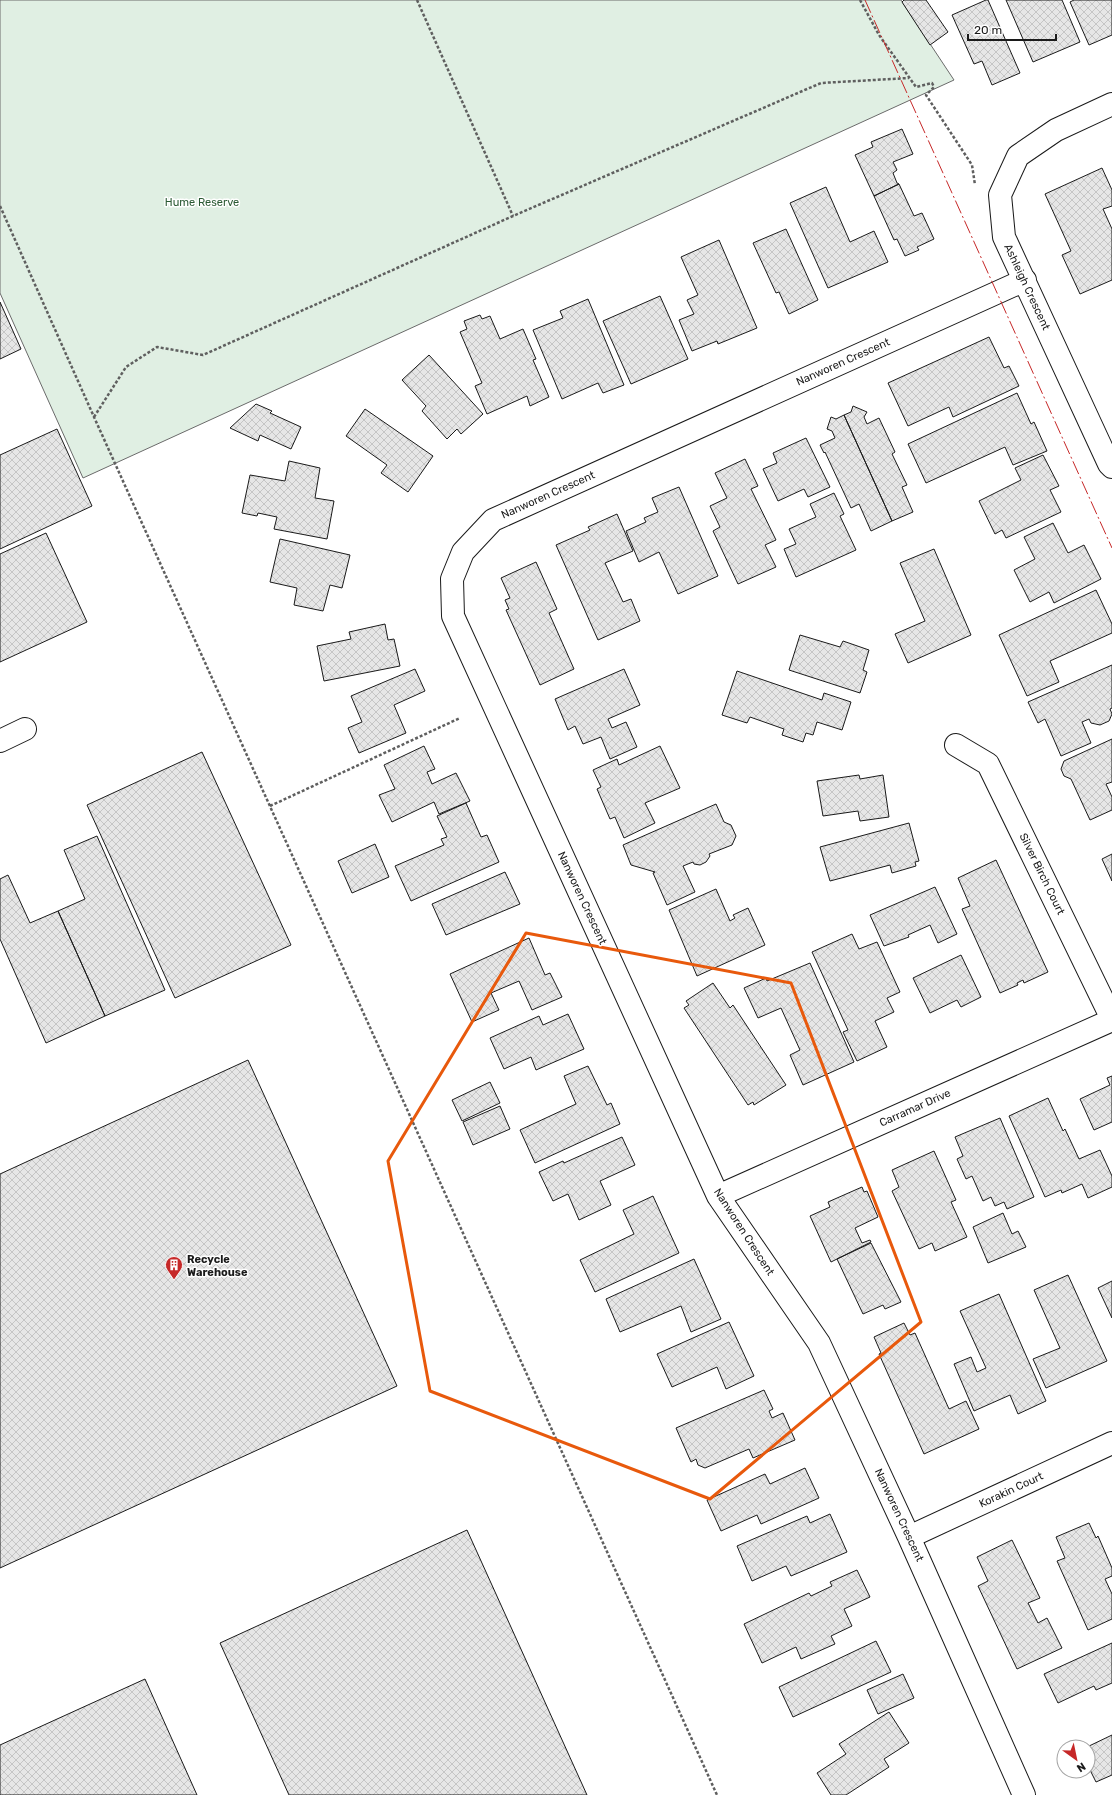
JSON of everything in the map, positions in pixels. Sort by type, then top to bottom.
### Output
[{"type":"street","name":"Ashleigh Crescent","points":[[1112,104],[1056,130],[1018,156],[1000,194],[1004,237],[1109,464],[1112,467]]},
{"type":"street","name":"Nanworen Crescent","points":[[1024,1795],[909,1537],[819,1343],[718,1196],[453,616],[452,579],[463,552],[493,520],[1025,280]]},
{"type":"street","points":[[0,741],[25,729]]},
{"type":"street","name":"Silver Birch Court","points":[[956,744],[988,764],[1112,1019]]},
{"type":"street","name":"Carramar Drive","points":[[718,1196],[1112,1019]]},
{"type":"street","name":"Korakin Court","points":[[909,1537],[1112,1443]]},
{"type":"path","points":[[417,0],[513,216]]},
{"type":"path","points":[[860,0],[879,35],[916,87],[932,83],[934,87],[926,95],[972,166],[975,189]]},
{"type":"path","points":[[94,417],[126,367],[157,347],[203,355],[513,216],[821,82],[909,78]]},
{"type":"path","points":[[0,206],[716,1795]]},
{"type":"path","points":[[270,806],[460,718]]},
{"type":"highlighted area","points":[[526,933],[791,983],[921,1322],[710,1499],[430,1391],[388,1161]]},
{"type":"green space","name":"Hume Reserve","points":[[0,0],[901,0],[954,80],[83,478],[0,293]]},
{"type":"building","points":[[904,0],[926,0],[948,32],[930,45],[902,2]]},
{"type":"building","points":[[988,0],[1020,73],[992,85],[982,61],[974,64],[952,15]]},
{"type":"building","points":[[1006,0],[1062,0],[1080,42],[1033,62]]},
{"type":"building","points":[[1074,0],[1112,0],[1112,35],[1089,45],[1070,2]]},
{"type":"building","points":[[902,129],[913,154],[893,162],[897,170],[893,173],[897,183],[899,184],[874,196],[855,155],[873,147],[871,142]]},
{"type":"building","points":[[1102,168],[1112,190],[1112,206],[1103,209],[1112,229],[1112,280],[1080,294],[1062,255],[1071,251],[1045,194]]},
{"type":"building","points":[[899,184],[914,216],[922,213],[934,239],[917,247],[919,250],[905,256],[897,239],[894,240],[874,196]]},
{"type":"building","points":[[826,187],[850,242],[874,231],[888,262],[828,288],[790,203]]},
{"type":"building","points":[[786,229],[818,300],[789,314],[779,292],[776,293],[753,243]]},
{"type":"building","points":[[719,240],[757,328],[718,344],[717,341],[692,351],[679,320],[694,314],[687,300],[698,295],[681,257]]},
{"type":"building","points":[[660,296],[688,359],[631,384],[603,321]]},
{"type":"building","points":[[588,299],[624,385],[603,393],[598,383],[562,399],[533,330],[563,318],[560,311]]},
{"type":"building","points":[[0,302],[21,349],[0,359]]},
{"type":"building","points":[[480,315],[482,319],[490,316],[500,339],[523,329],[536,359],[533,360],[549,397],[530,406],[527,396],[487,414],[475,386],[482,383],[460,332],[467,329],[464,321]]},
{"type":"building","points":[[989,337],[1004,368],[1009,366],[1019,386],[953,417],[949,407],[908,426],[888,383]]},
{"type":"building","points":[[429,355],[483,414],[461,434],[457,429],[447,439],[422,411],[426,406],[402,380]]},
{"type":"building","points":[[1017,393],[1031,424],[1034,422],[1047,451],[1013,465],[1005,447],[926,483],[908,444]]},
{"type":"building","points":[[256,404],[272,411],[270,413],[301,427],[291,449],[260,435],[258,441],[230,428]]},
{"type":"building","points":[[853,406],[867,412],[864,417],[867,424],[879,418],[895,452],[892,454],[907,485],[902,487],[913,512],[892,521],[844,415],[851,412]]},
{"type":"building","points":[[365,409],[433,456],[408,492],[381,473],[387,465],[346,436]]},
{"type":"building","points":[[844,415],[892,521],[871,531],[859,504],[851,508],[825,452],[824,453],[820,445],[835,438],[832,431],[827,429],[831,417],[836,419]]},
{"type":"building","points":[[57,429],[92,506],[0,549],[0,455]]},
{"type":"building","points":[[806,438],[830,487],[808,497],[804,489],[778,501],[763,469],[777,463],[773,453]]},
{"type":"building","points":[[1043,455],[1059,486],[1050,490],[1061,512],[1006,538],[1002,530],[995,534],[979,501],[1021,480],[1015,468]]},
{"type":"building","points":[[745,459],[758,486],[751,489],[776,540],[765,545],[776,567],[738,584],[713,531],[720,527],[710,506],[727,498],[715,473]]},
{"type":"building","points":[[289,461],[320,468],[315,498],[334,501],[327,539],[274,529],[277,517],[258,513],[257,516],[242,513],[250,475],[285,481]]},
{"type":"building","points":[[679,487],[718,576],[678,594],[659,552],[639,562],[626,531],[646,522],[644,518],[658,512],[652,498]]},
{"type":"building","points":[[834,493],[844,514],[840,516],[856,550],[796,577],[784,549],[796,544],[789,529],[816,517],[810,504]]},
{"type":"building","points":[[617,514],[633,551],[605,563],[623,602],[631,599],[640,621],[598,640],[556,545],[590,530],[588,527]]},
{"type":"building","points":[[1053,523],[1068,553],[1084,545],[1101,579],[1054,603],[1049,592],[1030,602],[1014,570],[1035,559],[1024,537]]},
{"type":"building","points":[[46,533],[87,622],[0,662],[0,554]]},
{"type":"building","points":[[280,539],[350,555],[342,588],[330,585],[323,611],[294,605],[297,588],[270,582]]},
{"type":"building","points":[[934,549],[971,635],[908,663],[895,634],[925,621],[900,563]]},
{"type":"building","points":[[536,562],[557,609],[549,613],[574,669],[540,685],[506,610],[509,609],[505,600],[510,598],[501,578]]},
{"type":"building","points":[[1096,590],[1112,624],[1112,633],[1050,661],[1059,682],[1027,696],[999,635]]},
{"type":"building","points":[[385,624],[388,640],[394,639],[400,666],[324,681],[317,646],[351,639],[349,632]]},
{"type":"building","points":[[800,635],[840,647],[843,641],[869,650],[863,670],[867,672],[860,693],[789,670]]},
{"type":"building","points":[[1112,665],[1112,708],[1110,709],[1112,714],[1109,721],[1100,725],[1091,723],[1089,719],[1082,722],[1091,743],[1061,756],[1045,719],[1038,723],[1028,702]]},
{"type":"building","points":[[415,669],[425,691],[394,705],[406,733],[359,753],[348,728],[362,722],[351,696]]},
{"type":"building","points":[[624,669],[640,705],[608,719],[612,728],[626,722],[637,747],[610,759],[601,737],[583,744],[575,726],[568,730],[555,699]]},
{"type":"building","points":[[737,671],[822,700],[824,693],[851,702],[842,730],[817,722],[813,735],[806,733],[803,742],[782,735],[784,729],[750,717],[747,723],[722,715]]},
{"type":"building","points":[[1112,739],[1112,782],[1106,784],[1112,797],[1112,810],[1090,820],[1071,779],[1064,776],[1061,769],[1064,761]]},
{"type":"building","points":[[424,746],[435,769],[427,772],[432,784],[456,773],[470,801],[439,814],[434,802],[392,822],[379,795],[395,789],[384,765]]},
{"type":"building","points":[[660,746],[680,788],[645,803],[655,823],[624,838],[615,817],[610,819],[597,789],[601,787],[593,770],[617,759],[619,765]]},
{"type":"building","points":[[202,752],[291,945],[175,998],[87,805]]},
{"type":"building","points":[[859,775],[860,779],[883,775],[889,817],[860,821],[858,811],[823,816],[817,781]]},
{"type":"building","points":[[466,803],[481,837],[487,835],[499,862],[411,901],[395,866],[444,845],[441,839],[447,837],[437,816]]},
{"type":"building","points":[[716,804],[724,822],[731,825],[736,836],[732,845],[709,854],[710,856],[706,862],[700,865],[694,864],[693,862],[683,866],[695,892],[667,905],[653,873],[655,872],[631,865],[623,845]]},
{"type":"building","points":[[909,823],[919,861],[915,862],[916,866],[892,873],[890,865],[830,881],[820,847]]},
{"type":"building","points":[[97,836],[165,990],[105,1016],[58,911],[85,899],[64,850]]},
{"type":"building","points":[[375,844],[389,877],[352,893],[338,861]]},
{"type":"building","points":[[1112,854],[1112,881],[1102,859]]},
{"type":"building","points":[[996,860],[1048,972],[1024,983],[1023,980],[1017,983],[1018,985],[1000,993],[962,909],[970,906],[958,878]]},
{"type":"building","points":[[505,872],[520,904],[446,935],[432,904]]},
{"type":"building","points":[[8,875],[30,923],[58,911],[105,1016],[46,1043],[0,939],[0,879]]},
{"type":"building","points":[[935,887],[957,934],[938,943],[930,925],[908,935],[909,937],[884,946],[870,915]]},
{"type":"building","points":[[716,889],[730,921],[735,918],[733,915],[748,908],[765,945],[697,976],[669,910]]},
{"type":"building","points":[[852,934],[859,949],[877,942],[900,992],[887,998],[894,1012],[875,1021],[887,1047],[857,1061],[843,1032],[848,1030],[812,952]]},
{"type":"building","points":[[529,938],[545,975],[550,973],[562,997],[532,1010],[519,981],[491,993],[499,1010],[472,1022],[450,974]]},
{"type":"building","points":[[961,955],[981,997],[961,1007],[957,1000],[930,1013],[913,978]]},
{"type":"building","points":[[810,963],[854,1062],[803,1085],[790,1055],[800,1050],[781,1008],[758,1018],[744,988],[766,978],[767,981]]},
{"type":"building","points":[[713,983],[730,1008],[733,1005],[786,1085],[754,1105],[753,1102],[748,1105],[684,1008],[689,1005],[686,1001]]},
{"type":"building","points":[[568,1014],[584,1049],[536,1070],[531,1057],[504,1069],[490,1038],[539,1016],[543,1025]]},
{"type":"building","name":"Recycle Warehouse","points":[[248,1060],[397,1386],[0,1568],[0,1174]]},
{"type":"building","points":[[588,1066],[607,1105],[611,1103],[620,1124],[535,1163],[520,1130],[576,1104],[564,1076]]},
{"type":"building","points":[[1112,1076],[1112,1122],[1094,1130],[1080,1099],[1110,1085],[1107,1078]]},
{"type":"building","points":[[490,1082],[500,1103],[462,1121],[452,1100]]},
{"type":"building","points":[[1048,1098],[1063,1131],[1065,1129],[1079,1159],[1100,1150],[1112,1176],[1112,1187],[1088,1198],[1082,1184],[1062,1193],[1061,1190],[1045,1197],[1009,1116]]},
{"type":"building","points":[[500,1106],[510,1129],[473,1145],[463,1122]]},
{"type":"building","points":[[1000,1118],[1034,1197],[1007,1209],[1004,1202],[995,1206],[991,1197],[983,1201],[972,1176],[966,1179],[957,1159],[963,1156],[955,1137]]},
{"type":"building","points":[[622,1137],[635,1165],[600,1181],[611,1205],[579,1220],[568,1194],[553,1201],[539,1172],[563,1161],[564,1163]]},
{"type":"building","points":[[934,1151],[956,1200],[951,1202],[967,1237],[935,1251],[932,1243],[919,1249],[892,1191],[899,1187],[892,1170]]},
{"type":"building","points":[[862,1187],[864,1192],[867,1191],[878,1217],[855,1228],[862,1243],[870,1240],[871,1242],[831,1262],[810,1216],[830,1207],[828,1202]]},
{"type":"building","points":[[653,1196],[679,1253],[595,1292],[580,1260],[634,1234],[623,1210]]},
{"type":"building","points":[[1003,1213],[1012,1234],[1018,1231],[1026,1247],[988,1263],[973,1227]]},
{"type":"building","points":[[871,1243],[901,1302],[885,1309],[883,1305],[863,1314],[837,1259]]},
{"type":"building","points":[[694,1259],[721,1319],[691,1332],[681,1306],[620,1332],[606,1299]]},
{"type":"building","points":[[1068,1275],[1107,1361],[1046,1388],[1033,1359],[1060,1348],[1034,1290]]},
{"type":"building","points":[[1112,1281],[1112,1318],[1098,1288]]},
{"type":"building","points":[[999,1294],[1046,1401],[1018,1414],[1010,1395],[974,1411],[954,1364],[971,1357],[977,1372],[986,1368],[960,1311]]},
{"type":"building","points":[[729,1322],[754,1376],[726,1389],[717,1367],[672,1387],[657,1354]]},
{"type":"building","points":[[904,1323],[910,1335],[915,1333],[949,1409],[966,1401],[979,1429],[924,1454],[879,1354],[881,1353],[874,1337]]},
{"type":"building","points":[[764,1390],[773,1409],[769,1411],[772,1418],[783,1413],[795,1440],[753,1458],[749,1449],[705,1468],[698,1465],[696,1459],[691,1462],[676,1428]]},
{"type":"building","points":[[805,1468],[819,1498],[761,1524],[757,1515],[721,1531],[707,1500],[765,1474],[770,1484]]},
{"type":"building","points":[[830,1514],[847,1552],[791,1576],[786,1566],[752,1581],[737,1546],[807,1516],[810,1523]]},
{"type":"building","points":[[1089,1523],[1096,1538],[1098,1536],[1112,1568],[1112,1576],[1105,1579],[1112,1594],[1112,1619],[1088,1630],[1057,1561],[1065,1558],[1056,1537]]},
{"type":"building","points":[[467,1530],[587,1795],[289,1795],[220,1643]]},
{"type":"building","points":[[1012,1540],[1040,1598],[1028,1603],[1038,1623],[1047,1618],[1062,1648],[1017,1669],[978,1586],[988,1581],[977,1557]]},
{"type":"building","points":[[857,1570],[870,1597],[844,1609],[852,1626],[831,1636],[835,1644],[801,1659],[796,1647],[762,1663],[744,1624],[809,1593],[811,1596],[832,1586],[830,1582]]},
{"type":"building","points":[[876,1641],[891,1672],[793,1717],[779,1687]]},
{"type":"building","points":[[1112,1643],[1112,1683],[1096,1690],[1094,1686],[1058,1703],[1044,1674]]},
{"type":"building","points":[[903,1674],[914,1698],[878,1714],[867,1690]]},
{"type":"building","points":[[145,1679],[197,1795],[0,1795],[0,1745]]},
{"type":"building","points":[[889,1712],[909,1743],[884,1759],[889,1767],[846,1795],[831,1795],[817,1773],[846,1754],[839,1744]]},
{"type":"building","points":[[1112,1735],[1112,1775],[1096,1782],[1094,1779],[1096,1779],[1096,1743]]},
{"type":"power","points":[[865,0],[1112,548]]},
{"type":"place","name":"Recycle Warehouse","points":[[174,1280]]}]
